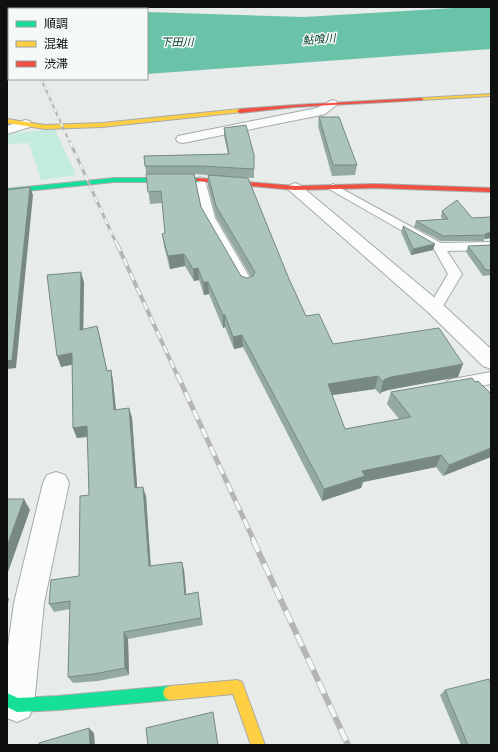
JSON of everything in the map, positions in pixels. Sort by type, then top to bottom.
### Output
[{"type":"street","points":[[7,121],[51,127],[102,125],[332,104],[491,95]]},
{"type":"street","points":[[183,139],[321,111],[332,104]]},
{"type":"street","points":[[7,130],[25,124]]},
{"type":"street","points":[[7,191],[114,180],[200,180],[295,188],[375,186],[491,190]]},
{"type":"street","points":[[295,188],[435,308],[491,361]]},
{"type":"street","points":[[56,483],[29,603],[12,702],[58,703],[237,687],[258,745]]},
{"type":"lane","points":[[200,180],[209,218],[248,286]]},
{"type":"lane","points":[[333,187],[439,247],[455,274],[435,308]]},
{"type":"lane","points":[[439,247],[491,246]]},
{"type":"lane","points":[[440,387],[491,378]]},
{"type":"shaded area","points":[[55,130],[76,175],[41,180],[29,143],[7,144],[7,134]]},
{"type":"water","points":[[7,7],[31,8],[8,8],[7,73]]},
{"type":"water","name":"下田川","points":[[491,7],[491,49],[148,74],[148,12],[304,17]]},
{"type":"building","points":[[319,117],[339,117],[357,165],[333,165]]},
{"type":"building","points":[[246,125],[254,155],[254,169],[200,166],[145,166],[144,156],[229,154],[224,128]]},
{"type":"building","points":[[146,174],[194,174],[201,207],[241,276],[247,278],[253,276],[255,272],[216,206],[208,175],[248,178],[289,279],[306,316],[319,314],[333,344],[439,328],[463,364],[391,377],[385,379],[383,382],[378,376],[328,384],[345,429],[411,417],[391,392],[472,378],[475,382],[478,381],[491,394],[491,448],[449,465],[441,455],[362,471],[365,476],[324,489],[242,335],[233,337],[225,315],[223,315],[208,282],[203,282],[198,268],[193,269],[184,254],[168,256],[162,234],[165,233],[161,191],[148,192]]},
{"type":"building","points":[[30,187],[12,360],[7,361],[7,190]]},
{"type":"building","points":[[457,200],[472,218],[491,217],[491,232],[485,234],[486,235],[443,236],[416,221],[448,219],[442,211]]},
{"type":"building","points":[[403,226],[435,244],[413,249]]},
{"type":"building","points":[[491,245],[491,270],[486,270],[468,246]]},
{"type":"building","points":[[81,272],[80,330],[97,326],[107,371],[111,370],[114,410],[129,408],[135,488],[143,487],[149,566],[182,562],[185,595],[198,592],[201,618],[124,632],[125,668],[68,677],[70,601],[49,604],[51,580],[79,576],[80,496],[89,495],[87,426],[73,428],[72,353],[57,356],[47,275]]},
{"type":"building","points":[[7,499],[24,499],[7,546]]},
{"type":"building","points":[[489,679],[491,683],[491,745],[468,745],[445,690]]},
{"type":"building","points":[[213,712],[218,745],[148,745],[146,728]]},
{"type":"building","points":[[89,728],[90,745],[39,745],[39,743]]},
{"type":"railway","points":[[41,80],[70,143]]},
{"type":"railway","points":[[70,142],[117,245]]},
{"type":"railway","points":[[117,244],[177,375]]},
{"type":"railway","points":[[177,374],[254,541]]},
{"type":"railway","points":[[253,540],[348,745]]},
{"type":"traffic: fast","points":[[7,191],[114,180],[198,180]]},
{"type":"traffic: fast","points":[[7,700],[17,705],[58,703],[170,693]]},
{"type":"traffic: slow","points":[[421,99],[491,95]]},
{"type":"traffic: slow","points":[[7,121],[45,127],[102,125],[240,111]]},
{"type":"traffic: slow","points":[[170,693],[237,687],[258,745]]},
{"type":"traffic: jam","points":[[240,111],[295,106],[421,99]]},
{"type":"traffic: jam","points":[[198,180],[295,188],[375,186],[491,190]]},
{"type":"water label","name":"鮎喰川","points":[[319,39]]}]
